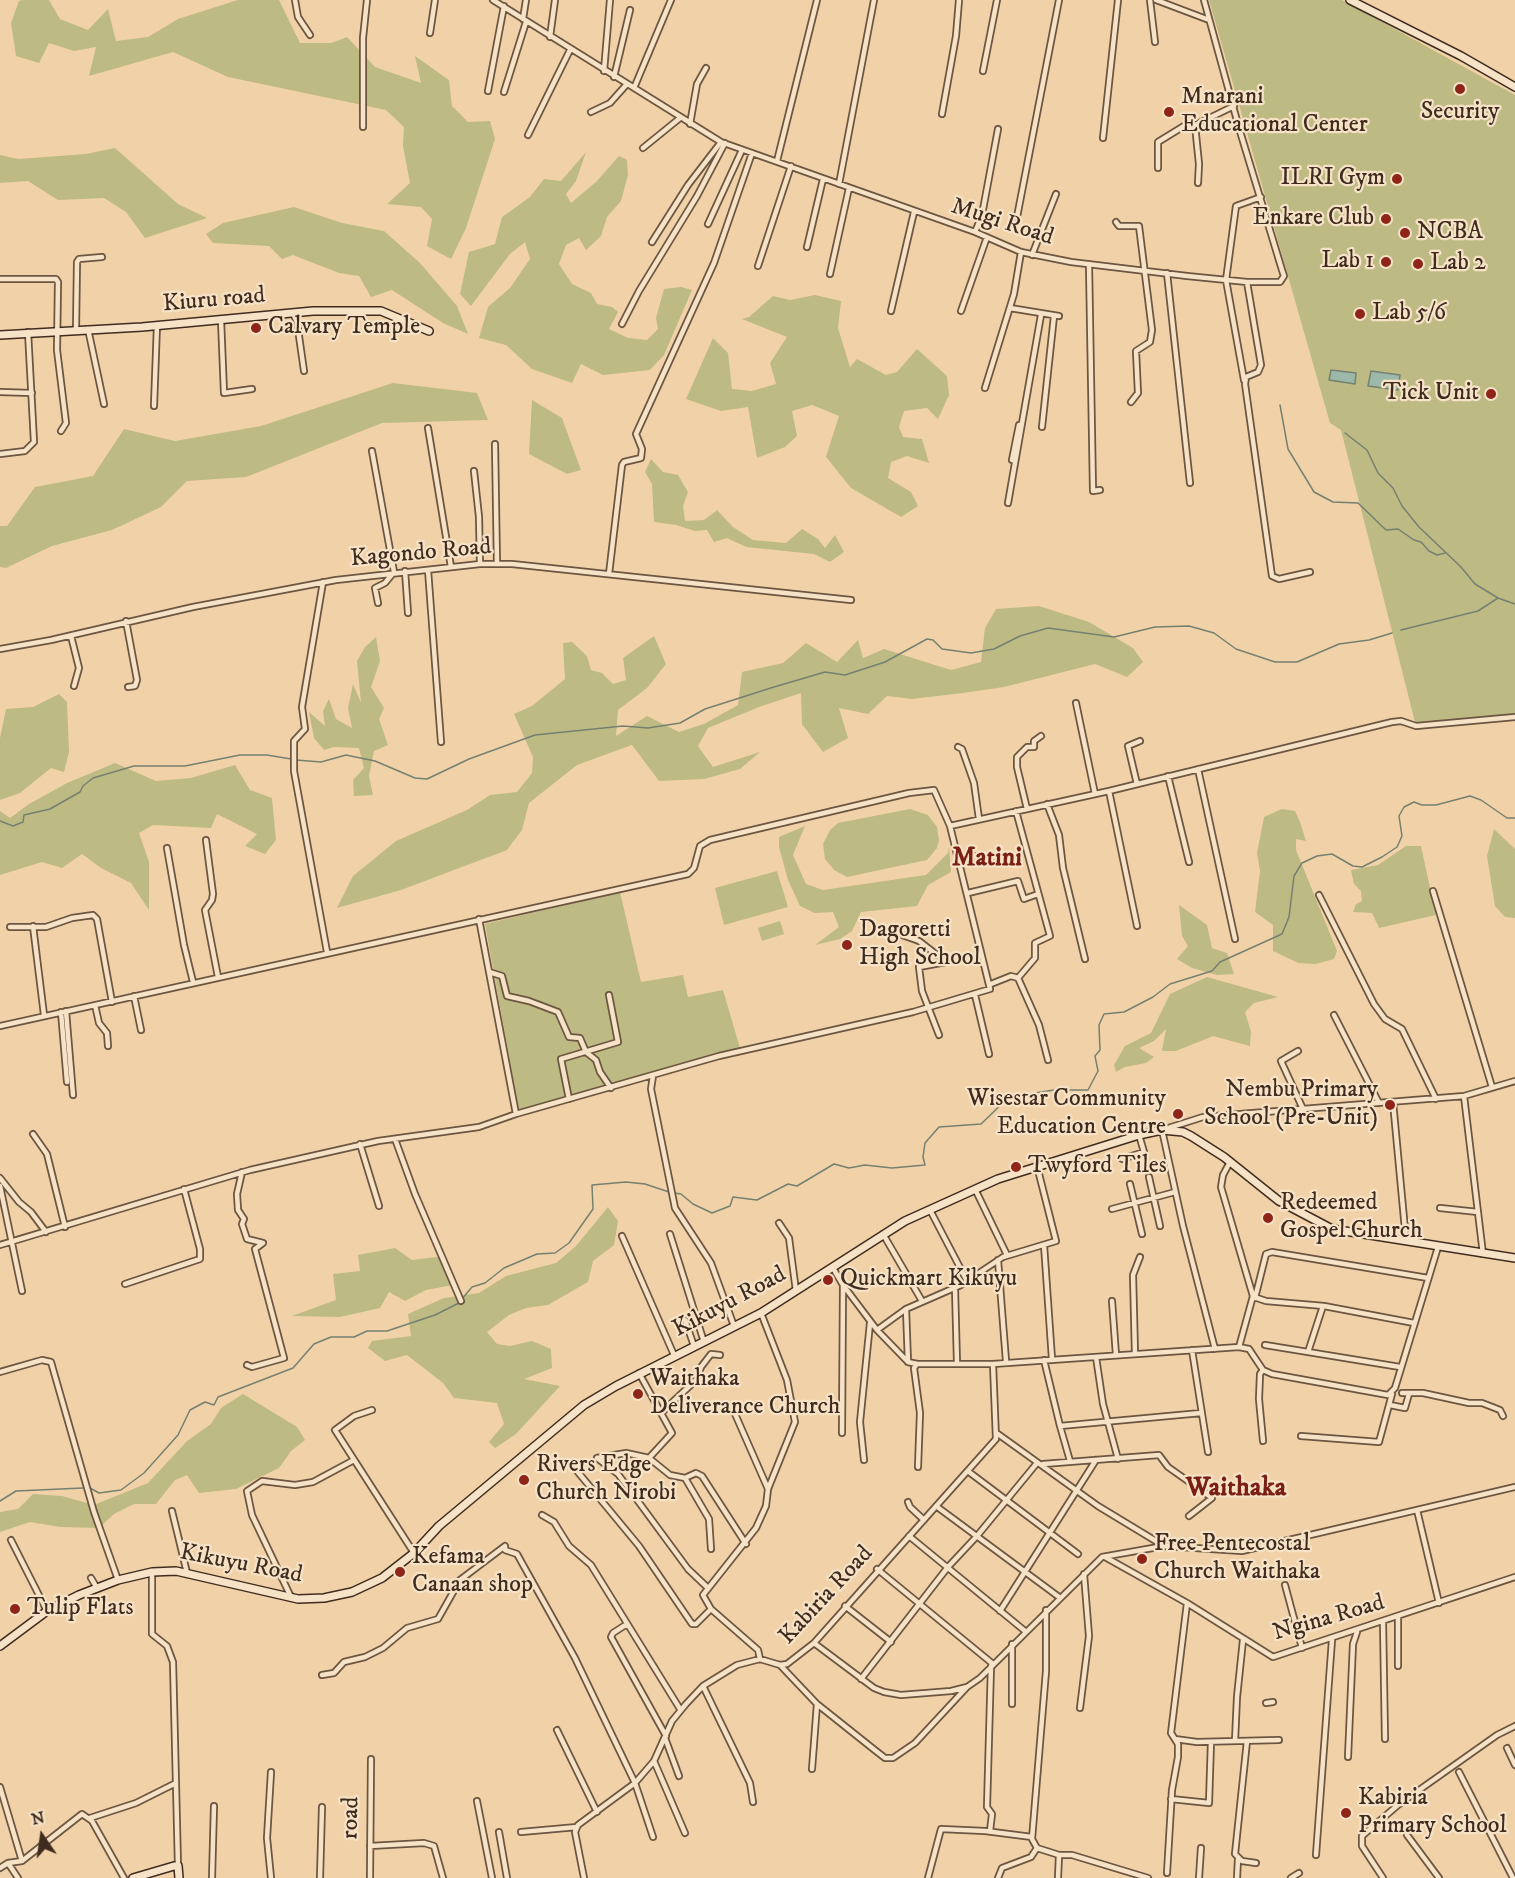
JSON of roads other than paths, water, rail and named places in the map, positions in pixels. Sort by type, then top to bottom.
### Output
[{"type":"main road","points":[[1350,0],[1461,56],[1515,87]]},
{"type":"main road","name":"Kiuru road","points":[[0,335],[293,313],[381,311],[429,330]]},
{"type":"main road","name":"Kikuyu Road","points":[[0,1646],[47,1611],[118,1580],[152,1572],[188,1573],[290,1595],[298,1599],[324,1598],[352,1592],[382,1578],[414,1553],[439,1526],[584,1406],[639,1372],[761,1313],[883,1234],[930,1210],[975,1189],[1037,1166],[1139,1135],[1162,1130],[1183,1132],[1205,1144],[1279,1201],[1312,1220],[1347,1232],[1406,1240],[1483,1255],[1515,1258]]},
{"type":"main road","points":[[133,1878],[178,1866],[179,1878]]},
{"type":"street","points":[[296,0],[298,17],[310,35]]},
{"type":"street","points":[[363,127],[363,38],[367,0]]},
{"type":"street","points":[[430,33],[435,0]]},
{"type":"street","name":"Mugi Road","points":[[493,0],[570,50],[723,143],[975,232],[1021,252],[1145,271],[1247,282],[1280,282],[1284,276],[1204,0]]},
{"type":"street","points":[[504,92],[525,20],[526,0]]},
{"type":"street","points":[[550,37],[555,0]]},
{"type":"street","points":[[604,71],[610,0]]},
{"type":"street","points":[[634,88],[671,0]]},
{"type":"street","points":[[777,161],[817,0]]},
{"type":"street","points":[[839,184],[874,0]]},
{"type":"street","points":[[942,114],[956,36],[959,0]]},
{"type":"street","points":[[983,71],[997,0]]},
{"type":"street","points":[[1017,217],[1059,0]]},
{"type":"street","points":[[1103,138],[1118,0]]},
{"type":"street","points":[[1150,0],[1155,42]]},
{"type":"street","points":[[1156,0],[1209,20]]},
{"type":"street","points":[[488,91],[504,6]]},
{"type":"street","points":[[614,77],[630,10]]},
{"type":"street","points":[[528,135],[570,50]]},
{"type":"street","points":[[690,124],[697,84],[706,68]]},
{"type":"street","points":[[591,112],[610,103],[627,84]]},
{"type":"street","points":[[1158,168],[1158,142],[1184,126],[1194,125],[1234,105]]},
{"type":"street","points":[[643,148],[680,118]]},
{"type":"street","points":[[1194,125],[1199,164],[1198,183]]},
{"type":"street","points":[[975,232],[982,215],[998,129]]},
{"type":"street","points":[[652,242],[688,185],[723,143]]},
{"type":"street","points":[[622,324],[639,291],[697,196],[723,143]]},
{"type":"street","points":[[708,224],[741,150]]},
{"type":"street","points":[[609,574],[622,465],[624,462],[637,461],[641,458],[642,449],[636,434],[714,263],[752,153]]},
{"type":"street","points":[[758,266],[791,166]]},
{"type":"street","points":[[807,247],[823,179]]},
{"type":"street","points":[[830,274],[849,188]]},
{"type":"street","points":[[1032,255],[1056,194]]},
{"type":"street","points":[[1261,197],[1237,205],[1226,280],[1244,380],[1272,576],[1279,579],[1310,572]]},
{"type":"street","points":[[891,311],[914,212]]},
{"type":"street","points":[[1116,222],[1119,226],[1139,226],[1152,340],[1136,351],[1138,393],[1131,402]]},
{"type":"street","points":[[961,311],[987,237]]},
{"type":"street","points":[[985,388],[1010,308],[1021,252]]},
{"type":"street","points":[[76,330],[77,262],[79,259],[102,257]]},
{"type":"street","points":[[1089,264],[1093,491],[1100,490]]},
{"type":"street","points":[[1167,273],[1190,483]]},
{"type":"street","points":[[0,279],[56,279],[58,282],[57,331],[66,423],[61,430]]},
{"type":"street","points":[[1244,380],[1258,372],[1261,365],[1247,282]]},
{"type":"street","points":[[1010,308],[1057,316],[1042,427]]},
{"type":"street","points":[[293,313],[297,322],[304,372]]},
{"type":"street","points":[[1008,503],[1041,315]]},
{"type":"street","points":[[221,320],[224,393],[252,389]]},
{"type":"street","points":[[154,406],[157,325]]},
{"type":"street","points":[[88,329],[104,404]]},
{"type":"street","points":[[0,454],[25,451],[32,446],[36,435],[28,332]]},
{"type":"street","points":[[1012,460],[1030,378]]},
{"type":"street","points":[[0,392],[32,393]]},
{"type":"street","points":[[428,429],[451,567]]},
{"type":"street","points":[[495,444],[497,564]]},
{"type":"street","points":[[372,451],[394,572],[385,584],[375,588],[378,603]]},
{"type":"street","points":[[474,471],[479,517],[480,564]]},
{"type":"street","name":"Kagondo Road","points":[[0,649],[71,636],[126,621],[324,582],[394,572],[480,564],[609,574],[852,600]]},
{"type":"street","points":[[428,570],[441,742]]},
{"type":"street","points":[[405,571],[408,613]]},
{"type":"street","points":[[324,582],[302,707],[305,729],[294,741],[294,760],[327,952]]},
{"type":"street","points":[[126,621],[137,680],[135,686],[128,687]]},
{"type":"street","points":[[71,636],[79,670],[74,686]]},
{"type":"street","points":[[1076,704],[1095,794]]},
{"type":"street","points":[[950,825],[1109,791],[1392,722],[1401,721],[1416,726],[1515,717]]},
{"type":"street","points":[[1027,809],[1017,768],[1017,757],[1027,747],[1034,747],[1034,741],[1041,736]]},
{"type":"street","points":[[1137,784],[1128,746],[1140,741]]},
{"type":"street","points":[[958,747],[962,749],[974,783],[978,819]]},
{"type":"street","points":[[1198,769],[1235,939]]},
{"type":"street","points":[[1168,776],[1189,862]]},
{"type":"street","points":[[0,1026],[112,1002],[193,981],[688,874],[694,868],[700,846],[710,840],[923,790],[934,790],[938,794],[950,825],[992,988],[928,1008],[719,1056],[516,1114],[479,1127],[360,1144],[242,1172],[0,1245]]},
{"type":"street","points":[[1109,791],[1137,926]]},
{"type":"street","points":[[1047,804],[1059,835],[1063,868],[1086,959]]},
{"type":"street","points":[[1016,811],[1050,936],[1035,943],[1035,958],[1018,978]]},
{"type":"street","points":[[206,840],[213,894],[205,910],[218,977]]},
{"type":"street","points":[[168,848],[184,945],[193,981]]},
{"type":"street","points":[[959,858],[993,857]]},
{"type":"street","points":[[968,893],[1018,881],[1024,899],[1038,894]]},
{"type":"street","points":[[1433,891],[1492,1087]]},
{"type":"street","points":[[1319,895],[1374,1004],[1385,1019],[1402,1029],[1436,1099]]},
{"type":"street","points":[[10,927],[46,927],[72,918],[93,915],[97,919],[112,1002]]},
{"type":"street","points":[[479,919],[516,1114]]},
{"type":"street","points":[[33,926],[44,1015]]},
{"type":"street","points":[[902,935],[919,941],[946,962],[919,967],[922,991],[939,1035]]},
{"type":"street","points":[[489,972],[502,976],[507,996],[529,1001],[558,1012],[569,1036],[580,1038],[586,1052],[596,1060],[600,1072],[611,1088]]},
{"type":"street","points":[[991,984],[1015,975],[1018,978],[1039,1025],[1048,1060]]},
{"type":"street","points":[[569,1100],[561,1059],[615,1045],[618,1042],[609,995]]},
{"type":"street","points":[[975,995],[989,1054]]},
{"type":"street","points":[[134,996],[141,1030]]},
{"type":"street","points":[[94,1005],[99,1023],[107,1033],[108,1046]]},
{"type":"street","points":[[64,1011],[67,1082]]},
{"type":"street","points":[[64,1011],[73,1095]]},
{"type":"street","points":[[1334,1015],[1379,1103]]},
{"type":"street","points":[[1298,1051],[1281,1061],[1303,1109]]},
{"type":"street","points":[[653,1076],[651,1089],[675,1208],[711,1263],[734,1326]]},
{"type":"street","points":[[641,1080],[651,1089]]},
{"type":"street","points":[[1215,1349],[1175,1192],[1162,1130],[1196,1118],[1464,1096],[1515,1081]]},
{"type":"street","points":[[1464,1096],[1483,1255]]},
{"type":"street","points":[[1393,1102],[1406,1240]]},
{"type":"street","points":[[33,1134],[47,1154],[65,1227]]},
{"type":"street","points":[[1122,1159],[1144,1152],[1139,1135]]},
{"type":"street","points":[[395,1139],[415,1194],[460,1301]]},
{"type":"street","points":[[360,1144],[380,1206]]},
{"type":"street","points":[[1230,1162],[1223,1175],[1221,1187],[1254,1297]]},
{"type":"street","points":[[877,1330],[906,1309],[957,1286],[998,1260],[1057,1239],[1037,1166]]},
{"type":"street","points":[[242,1172],[237,1194],[238,1210],[244,1219],[242,1224],[247,1239],[263,1243],[255,1249],[284,1358],[252,1367],[247,1365]]},
{"type":"street","points":[[1149,1177],[1160,1226]]},
{"type":"street","points":[[0,1178],[46,1232]]},
{"type":"street","points":[[1130,1184],[1142,1234]]},
{"type":"street","points":[[0,1186],[22,1291]]},
{"type":"street","points":[[125,1284],[200,1259],[200,1249],[184,1189]]},
{"type":"street","points":[[975,1189],[1007,1256]]},
{"type":"street","points":[[1112,1209],[1175,1192]]},
{"type":"street","points":[[1440,1208],[1478,1212]]},
{"type":"street","points":[[930,1210],[967,1280]]},
{"type":"street","points":[[780,1223],[789,1238],[796,1291]]},
{"type":"street","points":[[670,1234],[704,1342]]},
{"type":"street","points":[[883,1234],[922,1301]]},
{"type":"street","points":[[622,1236],[674,1355]]},
{"type":"street","points":[[1044,1245],[1052,1359]]},
{"type":"street","points":[[1301,1436],[1379,1442],[1438,1247]]},
{"type":"street","points":[[1239,1347],[1266,1254],[1272,1252],[1428,1278]]},
{"type":"street","points":[[1135,1354],[1133,1275],[1140,1257]]},
{"type":"street","points":[[998,1260],[1006,1361]]},
{"type":"street","points":[[833,1268],[877,1330],[908,1362],[993,1364],[1006,1361],[1239,1347],[1249,1349],[1263,1370],[1272,1374],[1392,1394]]},
{"type":"street","points":[[842,1433],[843,1285]]},
{"type":"street","points":[[957,1286],[955,1288],[957,1363]]},
{"type":"street","points":[[1254,1297],[1323,1306],[1414,1323]]},
{"type":"street","points":[[1113,1301],[1116,1355]]},
{"type":"street","points":[[1308,1352],[1323,1306]]},
{"type":"street","points":[[906,1309],[908,1362]]},
{"type":"street","points":[[760,1659],[758,1650],[711,1609],[703,1595],[746,1544],[766,1506],[768,1489],[795,1422],[787,1380],[761,1313]]},
{"type":"street","points":[[685,1320],[694,1346]]},
{"type":"street","points":[[864,1460],[860,1422],[871,1322]]},
{"type":"street","points":[[1265,1345],[1400,1367]]},
{"type":"street","points":[[1192,1350],[1208,1452]]},
{"type":"street","points":[[661,1413],[696,1379],[701,1367],[711,1354],[720,1355]]},
{"type":"street","points":[[1096,1357],[1102,1404],[1118,1459]]},
{"type":"street","points":[[0,1372],[42,1360],[51,1362],[94,1512],[118,1580]]},
{"type":"street","points":[[1044,1360],[1070,1461]]},
{"type":"street","points":[[917,1364],[914,1368],[920,1413],[918,1467]]},
{"type":"street","points":[[993,1364],[998,1434],[1142,1535],[1164,1546]]},
{"type":"street","points":[[1263,1370],[1260,1374],[1259,1399],[1263,1441]]},
{"type":"street","points":[[639,1372],[672,1433],[649,1458]]},
{"type":"street","points":[[1402,1393],[1423,1392],[1469,1403],[1482,1403],[1500,1410],[1503,1416]]},
{"type":"street","points":[[1390,1405],[1405,1408],[1409,1394]]},
{"type":"street","points":[[732,1407],[768,1489]]},
{"type":"street","points":[[372,1410],[354,1416],[336,1428],[414,1553]]},
{"type":"street","points":[[1060,1426],[1201,1413]]},
{"type":"street","name":"Kabiria Road","points":[[577,1827],[635,1783],[654,1761],[680,1709],[703,1686],[737,1665],[760,1659],[780,1665],[787,1664],[814,1643],[877,1569],[969,1472],[998,1434]]},
{"type":"street","points":[[708,1588],[688,1569],[618,1474],[597,1458],[626,1453],[649,1458],[670,1475],[685,1478],[696,1473],[702,1476],[746,1544]]},
{"type":"street","points":[[861,1679],[948,1567],[1040,1464],[1161,1456],[1168,1467],[1212,1498],[1189,1516]]},
{"type":"street","points":[[290,1595],[252,1515],[247,1491],[262,1481],[284,1485],[313,1482],[354,1460]]},
{"type":"street","points":[[1000,1611],[1096,1460]]},
{"type":"street","points":[[577,1471],[639,1546],[692,1624],[696,1624],[711,1609]]},
{"type":"street","points":[[969,1472],[1049,1535],[1078,1554]]},
{"type":"street","points":[[685,1478],[709,1519],[711,1549]]},
{"type":"street","points":[[780,1665],[817,1704],[885,1758],[893,1758],[915,1743],[967,1687],[1102,1557],[1164,1546],[1242,1551],[1515,1487]]},
{"type":"street","points":[[908,1502],[910,1507],[924,1520]]},
{"type":"street","points":[[936,1506],[1059,1597]]},
{"type":"street","points":[[1417,1510],[1439,1603]]},
{"type":"street","points":[[172,1511],[188,1573]]},
{"type":"street","points":[[542,1515],[554,1522],[569,1546],[591,1565],[680,1709]]},
{"type":"street","points":[[909,1536],[1025,1630]]},
{"type":"street","points":[[11,1540],[47,1611]]},
{"type":"street","points":[[322,1676],[334,1673],[344,1662],[375,1652],[407,1628],[438,1619],[460,1580],[505,1546],[505,1550],[517,1554],[543,1599],[635,1783],[653,1837]]},
{"type":"street","name":"Ngina Road","points":[[1102,1557],[1187,1603],[1273,1658],[1357,1632],[1515,1577]]},
{"type":"street","points":[[877,1569],[992,1665]]},
{"type":"street","points":[[152,1572],[152,1634],[167,1646],[173,1662],[174,1784],[178,1866]]},
{"type":"street","points":[[1080,1708],[1089,1636],[1084,1574]]},
{"type":"street","points":[[92,1578],[97,1588]]},
{"type":"street","points":[[1285,1584],[1302,1648]]},
{"type":"street","points":[[1167,1873],[1171,1799],[1178,1757],[1178,1744],[1171,1733],[1187,1603]]},
{"type":"street","points":[[845,1606],[891,1642]]},
{"type":"street","points":[[1046,1610],[1046,1671],[1032,1837],[1037,1848],[1059,1855],[1072,1855],[1148,1878]]},
{"type":"street","points":[[1398,1617],[1398,1666]]},
{"type":"street","points":[[1383,1622],[1384,1739]]},
{"type":"street","points":[[627,1624],[613,1633],[611,1637],[665,1737],[679,1776]]},
{"type":"street","points":[[1348,1756],[1353,1644],[1357,1632]]},
{"type":"street","points":[[1235,1741],[1243,1640]]},
{"type":"street","points":[[1316,1855],[1332,1640]]},
{"type":"street","points":[[814,1643],[874,1688],[901,1695],[932,1694],[967,1687]]},
{"type":"street","points":[[1012,1644],[1012,1704]]},
{"type":"street","points":[[990,1831],[992,1814],[987,1807],[992,1665]]},
{"type":"street","points":[[703,1686],[750,1783],[753,1802]]},
{"type":"street","points":[[1266,1703],[1273,1702]]},
{"type":"street","points":[[812,1769],[817,1704]]},
{"type":"street","points":[[1383,1878],[1362,1846],[1362,1836],[1398,1805],[1497,1735],[1515,1726]]},
{"type":"street","points":[[556,1730],[597,1812]]},
{"type":"street","points":[[1175,1739],[1211,1742],[1279,1740]]},
{"type":"street","points":[[1237,1878],[1238,1859],[1235,1854],[1247,1741]]},
{"type":"street","points":[[1171,1799],[1209,1803],[1211,1742]]},
{"type":"street","points":[[1507,1748],[1515,1765]]},
{"type":"street","name":"road","points":[[370,1878],[371,1759]]},
{"type":"street","points":[[654,1761],[685,1833]]},
{"type":"street","points":[[271,1772],[267,1838],[271,1878]]},
{"type":"street","points":[[1459,1772],[1513,1878]]},
{"type":"street","points":[[0,1868],[8,1863],[22,1861],[80,1815],[90,1818],[136,1803],[174,1784]]},
{"type":"street","points":[[0,1787],[22,1861]]},
{"type":"street","points":[[477,1801],[492,1878]]},
{"type":"street","points":[[212,1878],[214,1806]]},
{"type":"street","points":[[320,1878],[322,1807]]},
{"type":"street","points":[[90,1818],[124,1878]]},
{"type":"street","points":[[521,1832],[577,1827],[584,1878]]},
{"type":"street","points":[[928,1878],[941,1829],[990,1831],[1032,1837]]},
{"type":"street","points":[[500,1832],[507,1878]]},
{"type":"street","points":[[1407,1835],[1439,1878]]},
{"type":"street","points":[[370,1846],[423,1844],[434,1846],[443,1878]]},
{"type":"street","points":[[998,1878],[1002,1868],[1031,1857],[1037,1848]]},
{"type":"street","points":[[1199,1878],[1201,1848]]},
{"type":"street","points":[[1058,1878],[1059,1855]]},
{"type":"street","points":[[1238,1859],[1256,1863]]},
{"type":"street","points":[[8,1863],[18,1878]]},
{"type":"street","points":[[1291,1878],[1299,1873]]},
{"type":"waterway","points":[[1280,405],[1288,449],[1314,492],[1333,502],[1358,503],[1386,530],[1398,529],[1421,542],[1429,551],[1437,555],[1445,553]]},
{"type":"waterway","points":[[1345,433],[1367,450],[1378,473],[1393,488],[1402,506],[1419,527],[1461,567],[1475,584],[1498,598]]},
{"type":"waterway","points":[[1401,630],[1478,611],[1498,598],[1515,604]]},
{"type":"waterway","points":[[296,760],[321,762],[346,755],[375,761],[415,778],[427,779],[469,759],[535,735],[623,726],[648,728],[680,723],[705,709],[774,687],[825,672],[845,675],[885,662],[927,639],[933,640],[942,649],[971,653],[994,649],[1020,636],[1048,628],[1114,637],[1155,627],[1189,626],[1214,633],[1236,649],[1275,662],[1297,662],[1339,644],[1369,640],[1392,633]]},
{"type":"waterway","points":[[0,821],[13,826],[23,822],[24,815],[50,809],[80,792],[83,786],[93,778],[134,766],[185,766],[240,755],[267,755],[291,759]]},
{"type":"waterway","points":[[674,1193],[681,1194],[693,1204],[712,1213],[730,1206],[733,1197],[757,1200],[788,1184],[797,1186],[834,1164],[849,1168],[865,1165],[892,1168],[925,1165],[923,1157],[925,1143],[939,1127],[981,1124],[1009,1097],[1054,1090],[1088,1090],[1098,1071],[1095,1056],[1100,1050],[1099,1025],[1104,1014],[1124,1012],[1153,997],[1170,984],[1212,971],[1220,962],[1282,934],[1289,917],[1294,876],[1302,863],[1317,856],[1332,854],[1353,866],[1362,867],[1382,857],[1397,847],[1402,836],[1399,816],[1404,807],[1414,802],[1422,805],[1436,805],[1470,796],[1481,800],[1507,818],[1515,818]]},
{"type":"waterway","points":[[462,1299],[472,1287],[485,1283],[504,1268],[537,1254],[555,1253],[569,1243],[593,1209],[592,1185],[626,1182],[645,1184],[669,1192]]},
{"type":"waterway","points":[[90,1488],[99,1493],[121,1490],[144,1473],[178,1435],[190,1410],[205,1402],[214,1405],[218,1397],[293,1368],[314,1344],[331,1337],[354,1337],[367,1331],[387,1331],[435,1315],[459,1303]]},
{"type":"waterway","points":[[0,1501],[16,1491],[83,1488]]},
{"type":"place","name":"Security","points":[[1460,89]]},
{"type":"place","name":"Mnarani Educational Center","points":[[1169,112]]},
{"type":"place","name":"ILRI Gym","points":[[1397,179]]},
{"type":"place","name":"Enkare Club","points":[[1386,219]]},
{"type":"place","name":"NCBA","points":[[1405,233]]},
{"type":"place","name":"Lab 1","points":[[1386,262]]},
{"type":"place","name":"Lab 2","points":[[1418,264]]},
{"type":"place","name":"Lab 5/6","points":[[1360,314]]},
{"type":"place","name":"Calvary Temple","points":[[256,328]]},
{"type":"place","name":"Tick Unit","points":[[1491,394]]},
{"type":"place","name":"Dagoretti High School","points":[[847,945]]},
{"type":"place","name":"Nembu Primary School (Pre-Unit)","points":[[1390,1105]]},
{"type":"place","name":"Wisestar Community Education Centre","points":[[1178,1114]]},
{"type":"place","name":"Twyford Tiles","points":[[1016,1167]]},
{"type":"place","name":"Redeemed Gospel Church","points":[[1268,1218]]},
{"type":"place","name":"Quickmart Kikuyu","points":[[828,1280]]},
{"type":"place","name":"Waithaka Deliverance Church","points":[[638,1394]]},
{"type":"place","name":"Rivers Edge Church Nirobi","points":[[524,1480]]},
{"type":"place","name":"Free Pentecostal Church Waithaka","points":[[1142,1559]]},
{"type":"place","name":"Kefama Canaan shop","points":[[400,1572]]},
{"type":"place","name":"Tulip Flats","points":[[15,1609]]},
{"type":"place","name":"Kabiria Primary School","points":[[1346,1813]]},
{"type":"district","name":"Matini","points":[[987,860]]},
{"type":"district","name":"Waithaka","points":[[1236,1489]]}]
